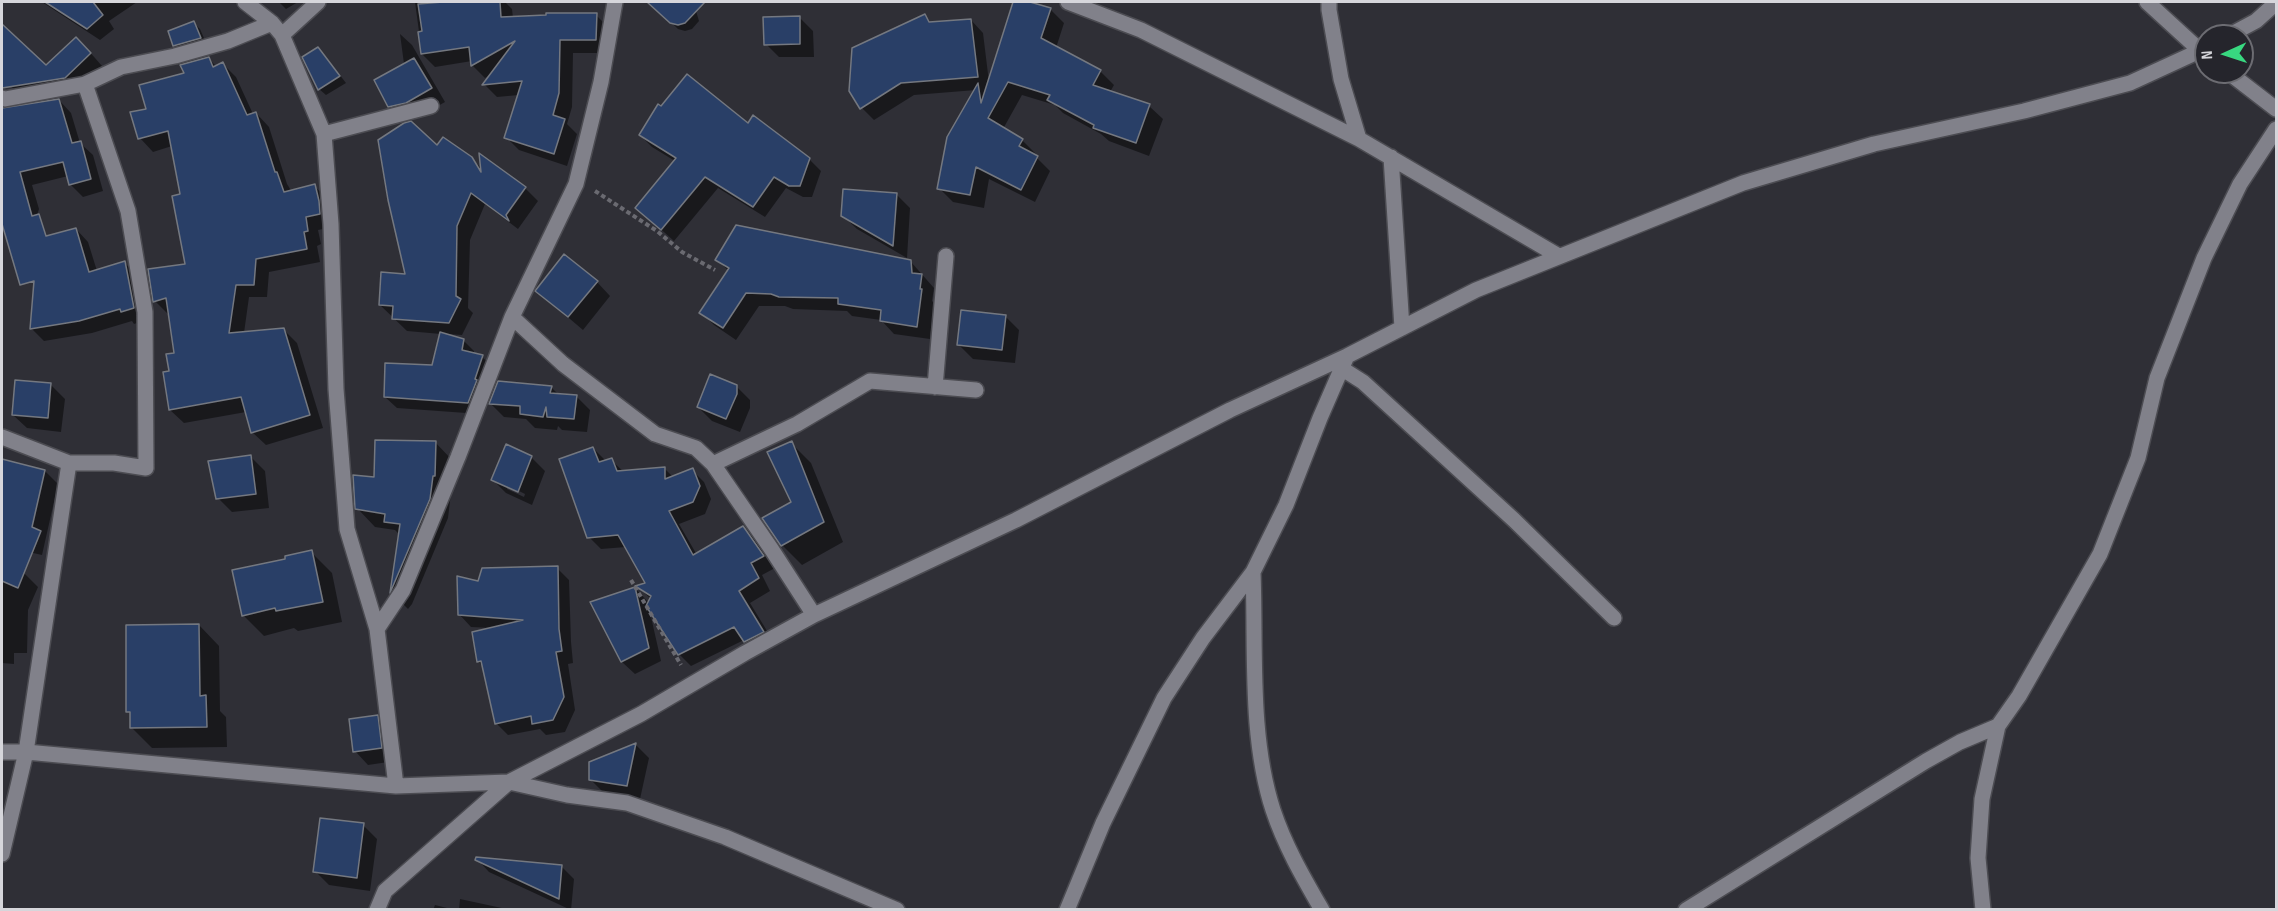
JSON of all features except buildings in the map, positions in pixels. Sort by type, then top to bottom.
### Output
[{"type":"street","points":[[245,2],[277,29],[324,134],[331,224],[336,388],[347,529],[377,628],[396,786]]},
{"type":"street","points":[[2,98],[85,84],[121,67],[277,29],[318,2]]},
{"type":"street","points":[[377,628],[403,591],[512,317],[577,179],[602,82],[615,2]]},
{"type":"street","points":[[1068,2],[1141,30],[1359,139],[1557,255]]},
{"type":"street","points":[[1329,2],[1341,79],[1359,139]]},
{"type":"street","points":[[2147,2],[2194,43]]},
{"type":"street","points":[[2250,24],[2277,3]]},
{"type":"street","points":[[377,909],[385,891],[509,782],[641,714],[813,615],[1016,520],[1230,410],[1344,362],[1402,327],[1476,290],[1557,255],[1743,183],[1874,144],[2024,111],[2130,83],[2194,56]]},
{"type":"street","points":[[2,437],[69,463],[114,463],[146,468],[144,312],[128,211],[85,84]]},
{"type":"street","points":[[2244,84],[2277,109]]},
{"type":"street","points":[[324,134],[431,106]]},
{"type":"street","points":[[1983,909],[1978,858],[1982,799],[1998,726],[2019,696],[2100,554],[2138,458],[2157,378],[2204,258],[2240,184],[2277,129]]},
{"type":"street","points":[[1391,157],[1402,327]]},
{"type":"street","points":[[935,387],[946,256]]},
{"type":"street","points":[[512,317],[563,364],[655,434],[696,448],[713,464],[813,615]]},
{"type":"street","points":[[1067,909],[1103,823],[1164,698],[1203,638],[1254,572],[1286,505],[1344,362]]},
{"type":"street","points":[[1344,362],[1514,520],[1614,618]]},
{"type":"street","points":[[713,464],[797,424],[870,381],[976,390]]},
{"type":"street","points":[[2,854],[26,752],[69,463]]},
{"type":"street","points":[[1254,572],[1257,724],[1265,775],[1273,809],[1289,851],[1322,909]]},
{"type":"street","points":[[1686,909],[1926,761],[1960,742],[1998,726]]},
{"type":"street","points":[[2,752],[26,752],[396,786],[509,782],[567,795],[627,803],[725,837],[897,909]]},
{"type":"path","points":[[577,179],[657,231],[682,252],[715,270]]},
{"type":"path","points":[[631,580],[692,684]]}]
